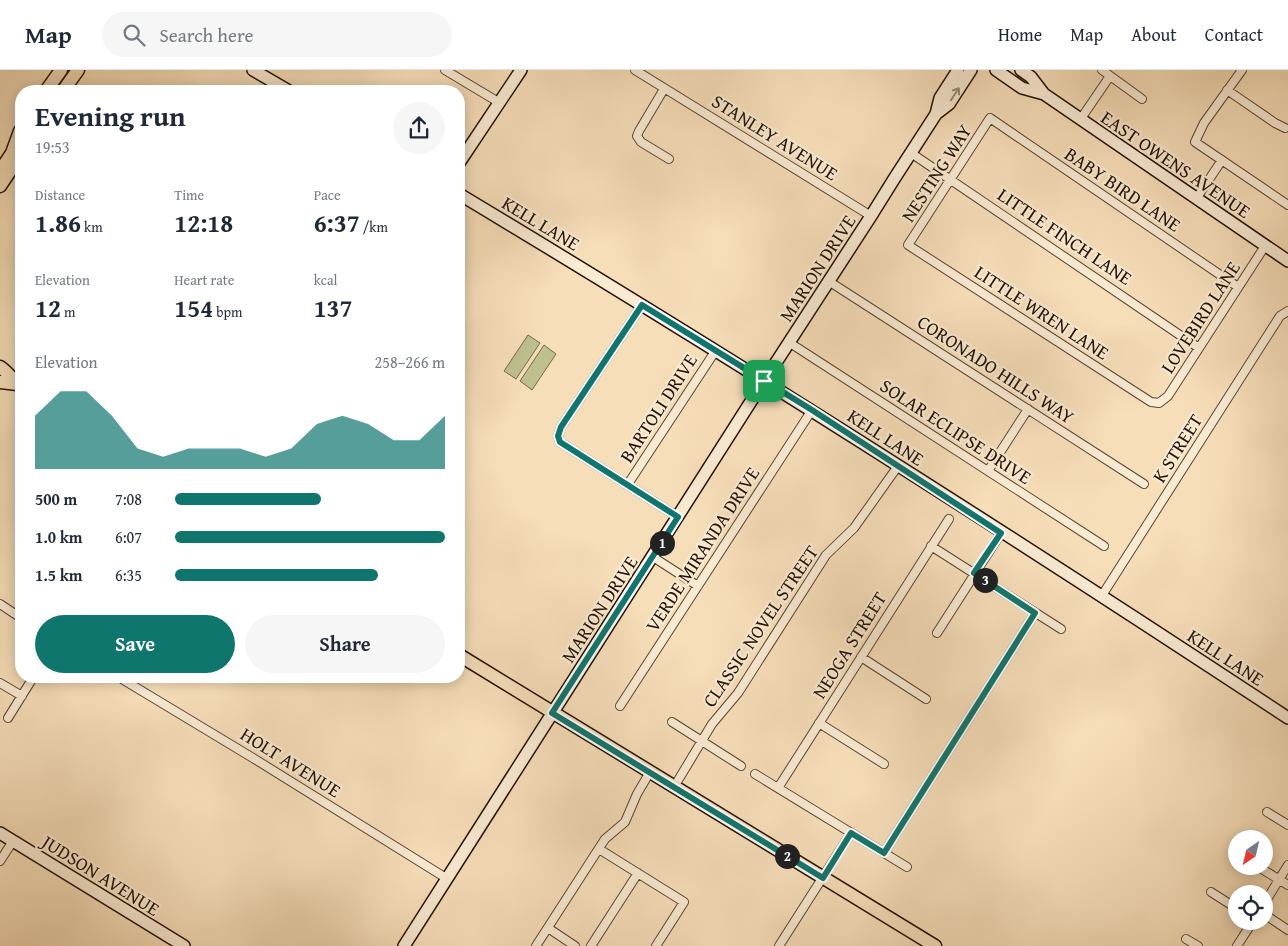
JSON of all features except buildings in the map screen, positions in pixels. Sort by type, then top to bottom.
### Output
[{"type":"main road","points":[[50,85],[61,70]]},
{"type":"main road","points":[[68,85],[78,70]]},
{"type":"main road","points":[[0,159],[15,137]]},
{"type":"main road","points":[[0,172],[15,144]]},
{"type":"main road","points":[[0,186],[15,163]]},
{"type":"main road","points":[[0,367],[9,372],[15,380]]},
{"type":"main road","points":[[0,382],[15,384]]},
{"type":"main road","points":[[465,659],[936,946]]},
{"type":"street","points":[[253,70],[279,85]]},
{"type":"street","points":[[446,70],[500,103]]},
{"type":"street","points":[[465,154],[522,70]]},
{"type":"street","name":"STANLEY AVENUE","points":[[635,70],[872,216]]},
{"type":"street","name":"MARION DRIVE","points":[[936,114],[940,98],[958,70]]},
{"type":"street","name":"MARION DRIVE","points":[[404,946],[936,114],[948,104],[971,70]]},
{"type":"street","name":"EAST OWENS AVENUE","points":[[996,70],[1022,88],[1044,94]]},
{"type":"street","name":"EAST OWENS AVENUE","points":[[1021,70],[1031,77],[1044,94],[1080,120],[1288,262]]},
{"type":"street","points":[[1102,70],[1142,98]]},
{"type":"street","points":[[1242,70],[1204,123],[1195,142],[1288,205]]},
{"type":"street","points":[[1080,120],[1110,76]]},
{"type":"street","points":[[664,88],[637,136],[641,142],[669,159]]},
{"type":"street","points":[[1227,90],[1285,128]]},
{"type":"street","name":"NESTING WAY","points":[[908,245],[990,118]]},
{"type":"street","name":"BABY BIRD LANE","points":[[990,118],[1238,287]]},
{"type":"street","name":"LITTLE FINCH LANE","points":[[911,153],[951,178],[1199,348]]},
{"type":"street","points":[[1196,199],[1222,160]]},
{"type":"street","name":"KELL LANE","points":[[465,198],[812,410],[1288,718]]},
{"type":"street","name":"LITTLE WREN LANE","points":[[908,245],[1151,402],[1159,403]]},
{"type":"street","name":"LOVEBIRD LANE","points":[[1159,403],[1168,396],[1265,246]]},
{"type":"street","name":"CORONADO HILLS WAY","points":[[830,282],[1144,484]]},
{"type":"street","points":[[642,305],[561,427],[558,436],[560,442],[678,517]]},
{"type":"street","name":"K STREET","points":[[1101,597],[1288,311]]},
{"type":"street","name":"SOLAR ECLIPSE DRIVE","points":[[790,343],[1104,546]]},
{"type":"street","name":"BARTOLI DRIVE","points":[[628,484],[716,350]]},
{"type":"street","points":[[988,471],[1028,409]]},
{"type":"street","name":"VERDE MIRANDA DRIVE","points":[[620,706],[812,410]]},
{"type":"street","name":"CLASSIC NOVEL STREET","points":[[674,787],[712,724],[748,678],[826,556],[854,528],[898,466]]},
{"type":"street","name":"NEOGA STREET","points":[[778,788],[949,519]]},
{"type":"street","points":[[937,633],[1001,533]]},
{"type":"street","points":[[932,546],[1061,629]]},
{"type":"street","points":[[653,557],[698,586]]},
{"type":"street","points":[[0,604],[15,614]]},
{"type":"street","points":[[884,853],[1035,613]]},
{"type":"street","points":[[861,657],[926,699]]},
{"type":"street","points":[[0,683],[22,696]]},
{"type":"street","points":[[8,718],[30,683]]},
{"type":"street","name":"HOLT AVENUE","points":[[128,683],[257,760],[446,878]]},
{"type":"street","points":[[672,722],[741,766]]},
{"type":"street","points":[[819,723],[884,764]]},
{"type":"street","points":[[536,946],[605,840],[625,822],[637,794],[650,772]]},
{"type":"street","points":[[755,774],[907,867]]},
{"type":"street","points":[[1267,812],[1288,825]]},
{"type":"street","name":"JUDSON AVENUE","points":[[0,833],[184,946]]},
{"type":"street","points":[[778,946],[851,833]]},
{"type":"street","points":[[0,861],[13,841]]},
{"type":"street","points":[[599,849],[684,902],[656,946]]},
{"type":"street","points":[[1273,889],[1288,865]]},
{"type":"street","points":[[591,946],[638,873]]},
{"type":"street","points":[[1272,875],[1288,885]]},
{"type":"street","points":[[1210,892],[1228,903]]},
{"type":"street","points":[[1273,920],[1288,930]]},
{"type":"street","points":[[548,928],[575,946]]},
{"type":"street","points":[[1240,945],[1248,930]]},
{"type":"street","points":[[1186,939],[1198,946]]},
{"type":"green space","points":[[528,335],[540,343],[516,379],[504,371]]},
{"type":"green space","points":[[544,345],[556,354],[532,390],[520,381]]},
{"type":"route","points":[[642,305],[764,381],[812,410],[1001,533],[974,573],[1035,613],[884,853],[851,833],[823,878],[552,713],[678,517],[560,442],[558,436],[561,427],[642,305]]}]
